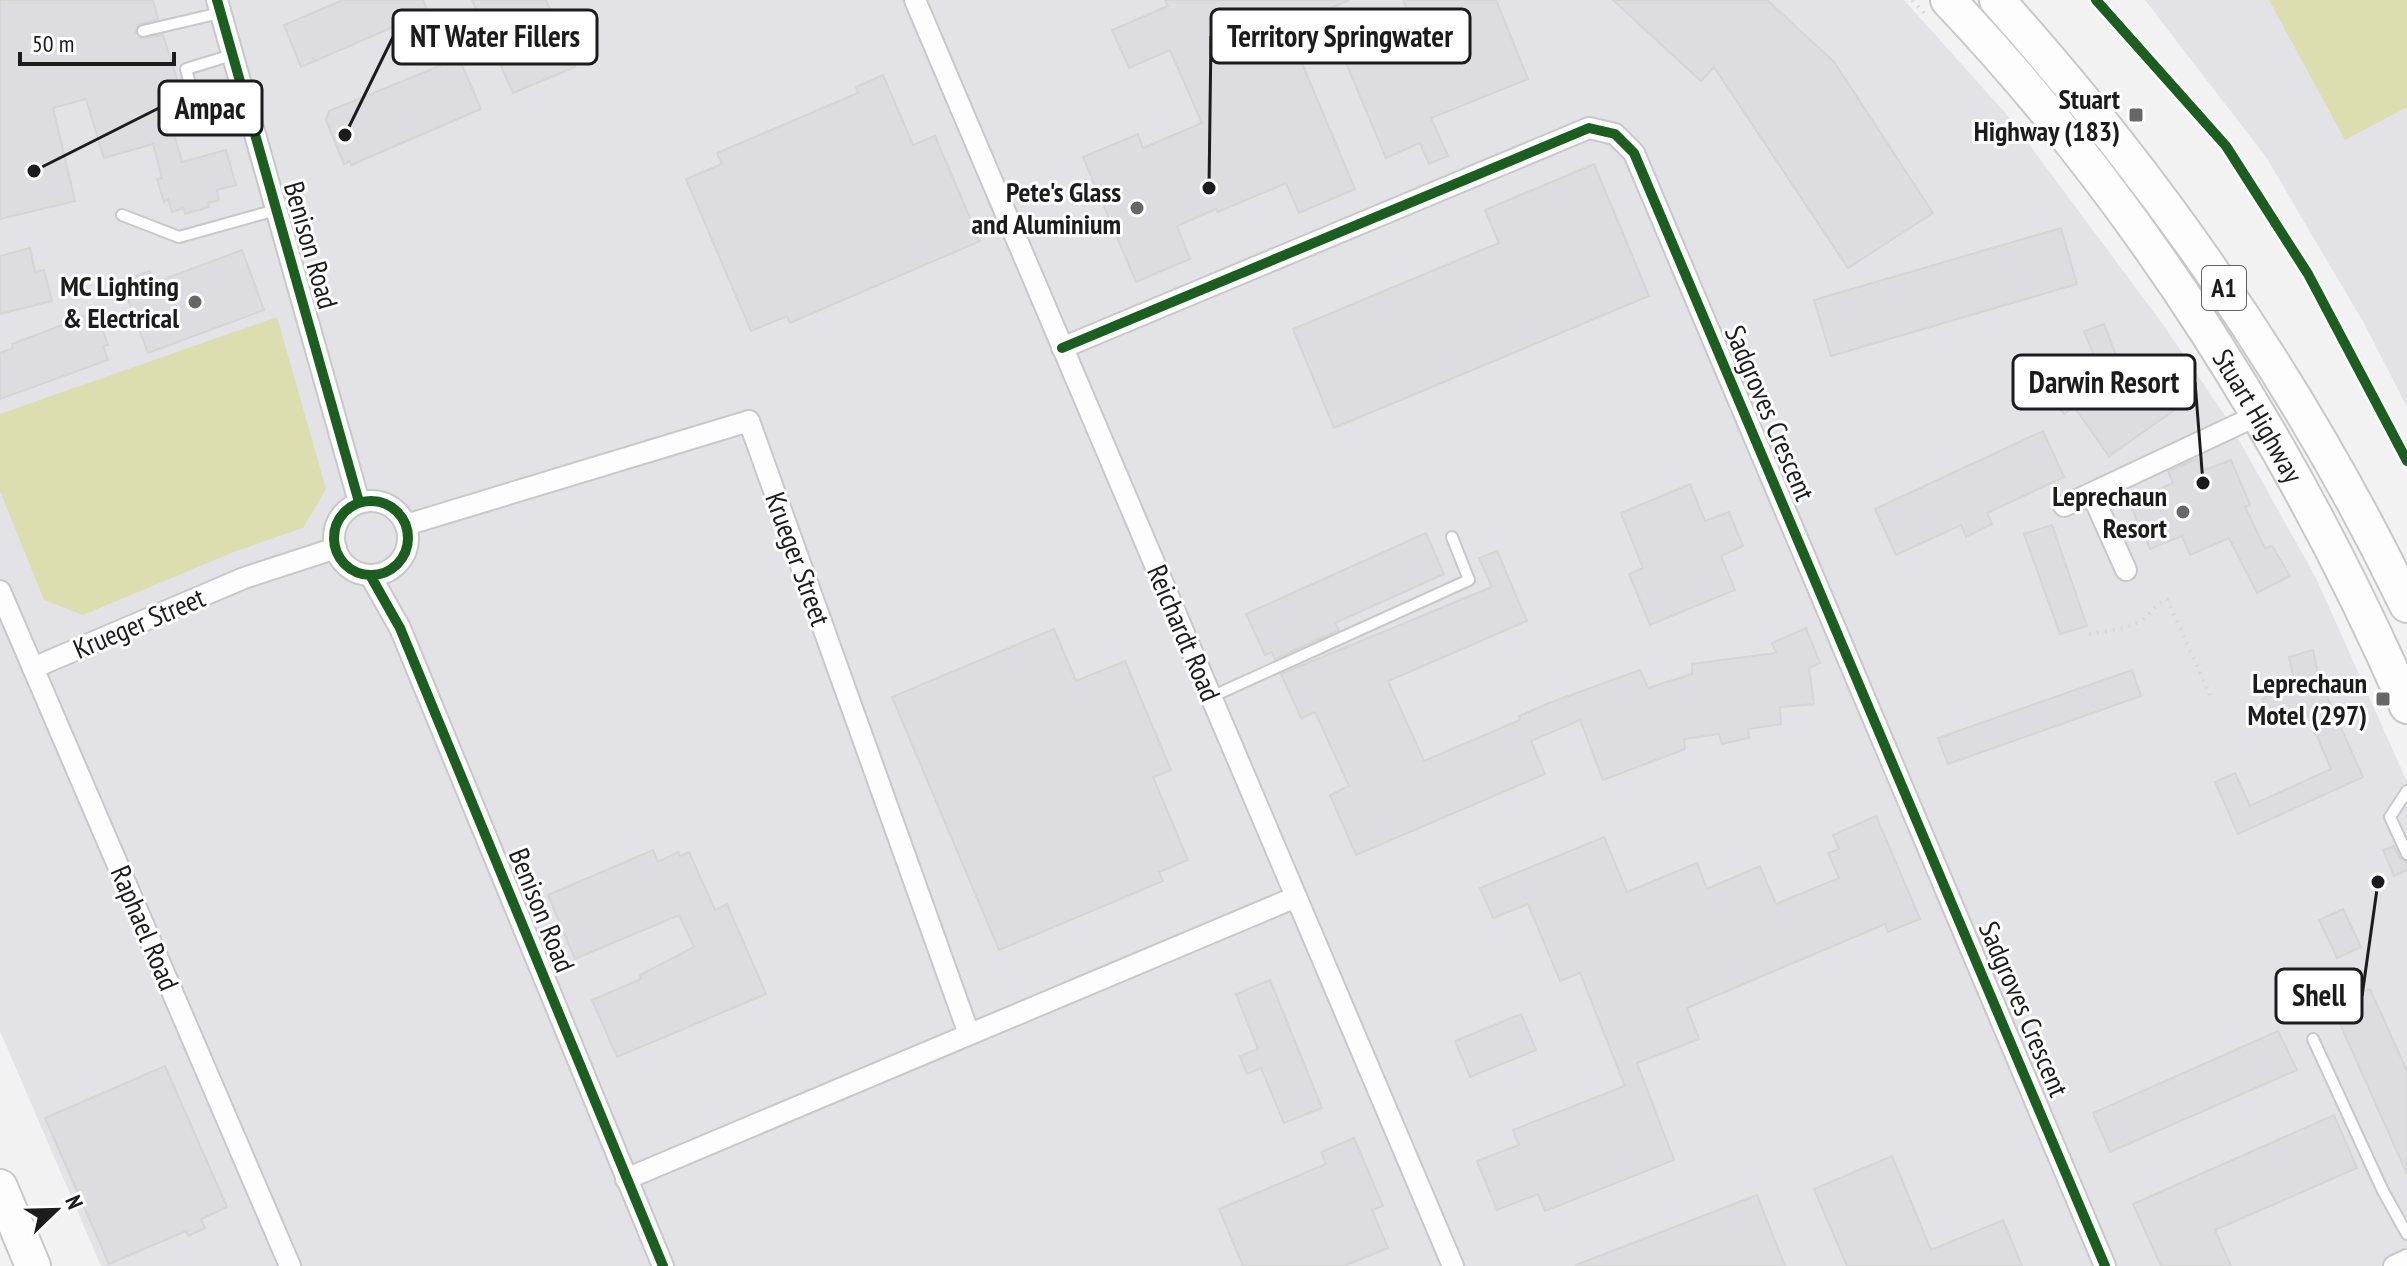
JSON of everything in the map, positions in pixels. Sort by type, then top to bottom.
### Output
[{"type":"main road","name":"Stuart Highway","points":[[1977,6],[2176,287],[2258,415],[2324,529],[2407,706]]},
{"type":"main road","name":"Stuart Highway","points":[[1977,6],[2118,142],[2248,322],[2323,443],[2407,605]]},
{"type":"main road","points":[[0,1187],[33,1266]]},
{"type":"street","name":"Reichardt Road","points":[[915,0],[1453,1266]]},
{"type":"street","name":"Benison Road","points":[[219,6],[359,502]]},
{"type":"street","name":"Sadgroves Crescent","points":[[1062,348],[1589,128],[1615,134],[1634,153],[2105,1266]]},
{"type":"street","points":[[2064,506],[2258,415]]},
{"type":"street","name":"Krueger Street","points":[[406,525],[749,421],[969,1034]]},
{"type":"street","points":[[2092,494],[2126,570]]},
{"type":"street","points":[[371,500],[393,507],[406,525],[407,549],[392,568],[370,575],[349,567],[336,548],[336,525],[341,515],[359,502],[371,500]]},
{"type":"street","name":"Krueger Street","points":[[33,668],[244,578],[336,548]]},
{"type":"street","name":"Benison Road","points":[[392,568],[400,628]]},
{"type":"street","name":"Benison Road","points":[[370,575],[400,628],[663,1266]]},
{"type":"street","name":"Raphael Road","points":[[0,591],[290,1266]]},
{"type":"street","points":[[626,1179],[1296,897]]},
{"type":"street","points":[[2394,1266],[2407,1260]]},
{"type":"lane","points":[[143,31],[219,6]]},
{"type":"lane","points":[[232,55],[186,69],[200,123],[248,112]]},
{"type":"lane","points":[[122,215],[179,237],[276,210]]},
{"type":"lane","points":[[1211,697],[1469,580],[1452,537]]},
{"type":"lane","points":[[2407,791],[2390,817],[2407,854]]},
{"type":"lane","points":[[2313,1039],[2383,1191],[2407,1234]]},
{"type":"path","points":[[2089,634],[2118,630],[2147,616],[2152,607],[2167,599],[2210,695]]},
{"type":"shaded area","points":[[0,0],[1904,0],[2008,116],[2164,326],[2226,417],[2316,578],[2407,782],[2407,1266],[101,1266],[0,1031]]},
{"type":"shaded area","points":[[2145,0],[2407,0],[2407,407],[2365,325],[2266,157]]},
{"type":"green space","points":[[2269,0],[2407,0],[2407,107],[2345,140]]},
{"type":"green space","points":[[277,317],[326,489],[303,528],[236,551],[83,615],[44,600],[0,491],[0,414]]},
{"type":"building","points":[[0,0],[153,0],[158,19],[138,25],[135,32],[141,39],[163,35],[189,118],[171,124],[182,162],[226,150],[236,185],[217,190],[219,200],[208,203],[209,207],[185,214],[184,208],[172,212],[168,199],[164,202],[157,179],[162,178],[153,144],[104,158],[86,99],[53,108],[75,201],[0,219]]},
{"type":"building","points":[[343,0],[423,0],[428,12],[301,67],[284,25]]},
{"type":"building","points":[[472,0],[546,0],[575,67],[513,93]]},
{"type":"building","points":[[1165,0],[1349,0],[1311,17],[1323,43],[1298,54],[1355,189],[1299,213],[1286,183],[1218,212],[1216,209],[1177,226],[1190,259],[1136,282],[1083,157],[1138,134],[1143,148],[1202,123],[1170,50],[1129,68],[1112,30],[1168,6]]},
{"type":"building","points":[[1403,0],[1496,0],[1528,79],[1431,118],[1448,156],[1429,164],[1420,143],[1386,158],[1346,63],[1417,33]]},
{"type":"building","points":[[1613,0],[1767,0],[1834,62],[1933,213],[1848,268],[1714,67],[1701,81]]},
{"type":"building","points":[[459,58],[481,109],[351,165],[350,161],[344,164],[326,120],[329,111]]},
{"type":"building","points":[[883,75],[913,145],[935,136],[980,241],[790,323],[787,316],[751,331],[686,179],[722,164],[717,153],[858,93],[856,87]]},
{"type":"building","points":[[1594,164],[1649,296],[1334,428],[1293,329],[1499,243],[1485,210]]},
{"type":"building","points":[[2061,228],[2077,284],[1831,356],[1814,300]]},
{"type":"building","points":[[30,248],[35,272],[44,270],[52,301],[0,314],[0,256]]},
{"type":"building","name":"MC Lighting & Electrical","points":[[242,250],[264,310],[148,353],[121,281],[150,271],[154,283]]},
{"type":"building","points":[[96,312],[108,345],[103,346],[108,360],[0,399],[0,353],[13,348],[12,344]]},
{"type":"building","points":[[2104,324],[2124,375],[2149,357],[2183,404],[2109,456],[2074,407],[2064,414],[2052,398],[2098,366],[2084,331]]},
{"type":"building","points":[[2043,431],[2064,477],[1987,513],[1992,524],[1966,537],[1961,525],[1896,555],[1875,509]]},
{"type":"building","name":"Leprechaun Resort","points":[[2197,459],[2202,471],[2231,460],[2250,505],[2245,507],[2265,548],[2272,546],[2290,576],[2257,593],[2229,538],[2190,555],[2182,536],[2150,549],[2129,502],[2173,483],[2168,471]]},
{"type":"building","points":[[1690,484],[1705,521],[1729,512],[1743,546],[1721,556],[1735,590],[1650,625],[1629,574],[1643,568],[1621,513]]},
{"type":"building","points":[[2052,525],[2087,626],[2060,634],[2024,534]]},
{"type":"building","points":[[1426,533],[1444,574],[1335,623],[1339,630],[1275,659],[1272,652],[1265,655],[1246,614]]},
{"type":"building","points":[[1497,551],[1527,621],[1388,681],[1424,761],[1520,720],[1519,716],[1549,703],[1640,670],[1648,688],[1692,674],[1692,664],[1776,653],[1772,643],[1806,628],[1820,663],[1809,668],[1814,704],[1780,707],[1781,724],[1748,729],[1749,738],[1722,744],[1719,734],[1684,739],[1685,749],[1603,780],[1580,720],[1531,741],[1545,774],[1356,855],[1330,795],[1349,786],[1315,712],[1301,718],[1281,674],[1492,587],[1479,558]]},
{"type":"building","points":[[1054,629],[1076,681],[1125,661],[1171,770],[1153,777],[1188,860],[1159,872],[1163,881],[999,950],[892,697]]},
{"type":"building","points":[[2313,650],[2319,679],[2363,777],[2238,834],[2215,782],[2235,773],[2250,806],[2331,769],[2305,708],[2271,722],[2262,699],[2295,684],[2289,657]]},
{"type":"building","points":[[2132,670],[2141,696],[1948,764],[1938,738]]},
{"type":"building","points":[[1876,816],[1920,919],[1888,932],[1885,924],[1687,1008],[1699,1039],[1637,1063],[1674,1160],[1545,1211],[1538,1194],[1497,1210],[1477,1161],[1519,1145],[1513,1130],[1625,1086],[1580,973],[1560,981],[1528,904],[1493,918],[1480,888],[1604,837],[1627,892],[1697,863],[1707,889],[1760,866],[1776,904],[1839,878],[1828,853],[1839,849],[1833,835]]},
{"type":"building","points":[[2394,846],[2400,858],[2407,862],[2407,870],[2394,876],[2383,850]]},
{"type":"building","points":[[653,850],[658,862],[678,852],[680,856],[689,852],[715,910],[727,904],[766,994],[617,1057],[592,1000],[641,979],[640,975],[694,947],[679,915],[575,959],[548,895]]},
{"type":"building","points":[[2343,909],[2361,947],[2337,958],[2319,920]]},
{"type":"building","points":[[1270,980],[1322,1108],[1284,1123],[1261,1068],[1247,1074],[1240,1056],[1258,1049],[1236,994]]},
{"type":"building","points":[[2370,989],[2407,1071],[2407,1174],[2332,1006]]},
{"type":"building","points":[[1521,1014],[1536,1050],[1470,1077],[1455,1041]]},
{"type":"building","points":[[2278,1031],[2297,1070],[2110,1152],[2093,1113]]},
{"type":"building","points":[[165,1066],[227,1207],[201,1219],[205,1228],[188,1236],[186,1231],[109,1264],[45,1118]]},
{"type":"building","points":[[2334,1115],[2357,1168],[2215,1230],[2231,1266],[2161,1266],[2133,1204]]},
{"type":"building","points":[[1354,1138],[1383,1206],[1372,1210],[1388,1248],[1344,1266],[1243,1266],[1219,1209],[1326,1164],[1321,1152]]},
{"type":"building","points":[[1892,1156],[1931,1250],[2003,1220],[2022,1266],[1847,1266],[1814,1189]]},
{"type":"building","points":[[1757,1195],[1785,1266],[1576,1266],[1576,1265]]},
{"type":"cycle path","points":[[217,0],[359,502]]},
{"type":"cycle path","points":[[2096,0],[2226,146],[2308,274],[2407,461]]},
{"type":"cycle path","points":[[1062,348],[1589,128],[1615,134],[1634,153],[2105,1266]]},
{"type":"cycle path","points":[[371,501],[385,504],[397,512],[405,524],[408,538],[405,552],[397,564],[385,572],[371,575],[357,572],[345,564],[337,552],[334,538],[337,524],[345,512],[357,504],[371,501]]},
{"type":"cycle path","points":[[370,575],[400,628],[663,1266]]},
{"type":"place","name":"Stuart Highway (183)","points":[[2136,115]]},
{"type":"place","name":"NT Water Fillers","points":[[345,135]]},
{"type":"place","name":"Ampac","points":[[34,171]]},
{"type":"place","name":"Territory Springwater","points":[[1209,188]]},
{"type":"place","name":"Pete's Glass and Aluminium","points":[[1137,208]]},
{"type":"place","name":"MC Lighting & Electrical","points":[[195,302]]},
{"type":"place","name":"Darwin Resort","points":[[2203,483]]},
{"type":"place","name":"Leprechaun Resort","points":[[2183,512]]},
{"type":"place","name":"Leprechaun Motel (297)","points":[[2383,699]]},
{"type":"place","name":"Shell","points":[[2378,882]]}]
